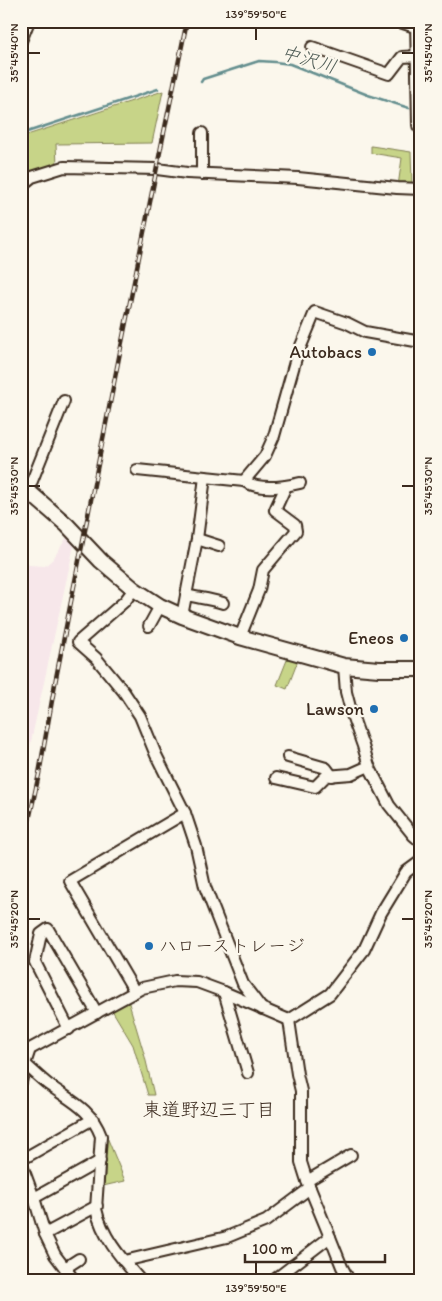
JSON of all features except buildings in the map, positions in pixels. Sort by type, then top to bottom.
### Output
[{"type":"main road","points":[[420,26],[421,125]]},
{"type":"street","points":[[21,41],[29,21]]},
{"type":"street","points":[[397,21],[420,26]]},
{"type":"street","points":[[312,47],[389,74],[402,57],[420,56]]},
{"type":"street","points":[[202,132],[202,174]]},
{"type":"street","points":[[21,186],[32,177],[64,167],[157,169],[186,173],[298,178],[421,189]]},
{"type":"street","points":[[244,481],[264,456],[274,436],[296,358],[315,312],[347,323],[365,332],[421,342]]},
{"type":"street","points":[[64,402],[25,489],[67,524],[101,562],[134,589],[160,606],[182,616],[240,637],[344,666],[379,669],[421,669]]},
{"type":"street","points":[[137,470],[244,481],[266,487],[300,483]]},
{"type":"street","points":[[182,616],[197,539],[206,477]]},
{"type":"street","points":[[240,637],[258,590],[263,570],[296,531],[295,525],[275,510],[286,486]]},
{"type":"street","points":[[197,539],[219,546]]},
{"type":"street","points":[[134,589],[125,601],[78,642],[96,658],[124,692],[140,716],[185,813],[196,846],[205,887],[235,963],[244,984],[262,1009]]},
{"type":"street","points":[[186,596],[208,598],[223,603]]},
{"type":"street","points":[[149,626],[160,606]]},
{"type":"street","points":[[344,666],[346,692],[369,766],[389,804],[413,835],[421,842]]},
{"type":"street","points":[[288,757],[326,768],[332,776]]},
{"type":"street","points":[[276,778],[315,787],[326,776],[351,774],[369,766]]},
{"type":"street","points":[[135,992],[70,881],[185,813]]},
{"type":"street","points":[[289,1020],[330,994],[364,950],[381,913],[406,872],[421,861]]},
{"type":"street","points":[[68,1029],[35,962],[41,934],[48,929],[97,1013]]},
{"type":"street","points":[[21,1082],[30,1049],[142,988],[176,981],[198,982],[289,1020]]},
{"type":"street","points":[[224,992],[248,1074]]},
{"type":"street","points":[[289,1020],[301,1091],[301,1162],[342,1267],[349,1280]]},
{"type":"street","points":[[25,1064],[48,1084],[87,1112],[102,1136],[97,1206],[98,1220],[124,1261],[140,1280]]},
{"type":"street","points":[[74,1280],[55,1255],[45,1234],[21,1162],[92,1120]]},
{"type":"street","points":[[124,1261],[227,1237],[266,1221],[309,1184],[351,1155]]},
{"type":"street","points":[[34,1198],[100,1161]]},
{"type":"street","points":[[45,1234],[97,1206]]},
{"type":"street","points":[[274,1280],[330,1237]]},
{"type":"street","points":[[65,1268],[79,1259]]},
{"type":"shaded area","points":[[69,534],[75,541],[21,787],[21,559],[29,565],[45,566],[53,559]]},
{"type":"green space","points":[[163,91],[152,143],[56,144],[57,165],[51,166],[21,181],[21,137]]},
{"type":"green space","points":[[371,146],[411,152],[412,182],[405,186],[398,186],[402,158],[371,153]]},
{"type":"green space","points":[[289,655],[299,658],[287,689],[277,685]]},
{"type":"green space","points":[[128,1000],[154,1095],[148,1095],[133,1045],[112,1010]]},
{"type":"green space","points":[[107,1137],[125,1181],[103,1186],[105,1176]]},
{"type":"waterway","name":"中沢川","points":[[201,82],[203,79],[259,61],[275,62],[290,64],[368,95],[409,108]]},
{"type":"waterway","name":"中沢川","points":[[21,134],[158,89]]},
{"type":"railway","points":[[21,857],[187,21]]},
{"type":"place","name":"Autobacs","points":[[372,352]]},
{"type":"place","name":"Eneos","points":[[404,638]]},
{"type":"place","name":"Lawson","points":[[374,709]]},
{"type":"place","name":"ハローストレージ","points":[[149,946]]},
{"type":"district","name":"東道野辺三丁目","points":[[209,1109]]}]
